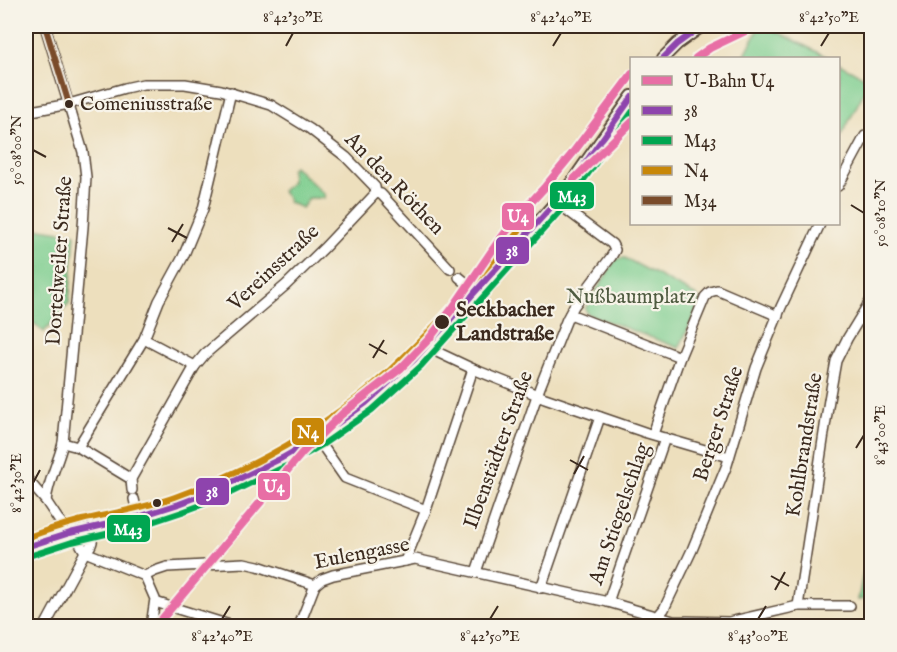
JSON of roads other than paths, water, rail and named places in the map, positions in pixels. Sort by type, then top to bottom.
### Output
[{"type":"main road","points":[[664,57],[702,26]]},
{"type":"main road","points":[[26,547],[70,533],[138,517],[216,490],[282,458],[316,438],[366,403],[428,346],[556,202],[630,99]]},
{"type":"street","name":"Dortelweiler Straße","points":[[45,26],[83,152],[86,185],[63,443],[46,501]]},
{"type":"street","name":"An den Röthen","points":[[69,104],[125,88],[156,84],[198,85],[231,92],[271,105],[310,129],[346,157],[375,187],[375,193],[381,194],[450,269]]},
{"type":"street","points":[[78,447],[144,339],[154,314],[183,258],[200,217],[231,92]]},
{"type":"street","points":[[26,112],[69,104]]},
{"type":"street","points":[[840,182],[865,136]]},
{"type":"street","name":"Vereinsstraße","points":[[131,479],[195,366],[205,354],[286,285],[375,193]]},
{"type":"street","name":"Ilbenstädter Straße","points":[[476,573],[537,395],[570,314],[615,250],[612,244],[556,202]]},
{"type":"street","name":"Berger Straße","points":[[641,627],[658,616],[664,609],[692,550],[729,457],[756,368],[820,225]]},
{"type":"street","points":[[459,277],[476,291]]},
{"type":"street","points":[[653,434],[680,357],[705,297],[710,292],[717,290],[778,316]]},
{"type":"street","name":"Kohlbrandstraße","points":[[798,606],[836,361],[872,298]]},
{"type":"street","points":[[570,314],[680,357]]},
{"type":"street","points":[[144,339],[195,366]]},
{"type":"street","points":[[428,346],[473,369],[537,395],[729,457]]},
{"type":"street","points":[[405,561],[426,510],[473,369]]},
{"type":"street","points":[[541,588],[600,417]]},
{"type":"street","points":[[316,438],[345,478],[426,510]]},
{"type":"street","name":"Am Stiegelschlag","points":[[608,602],[665,438]]},
{"type":"street","points":[[63,443],[78,447],[131,479],[138,517]]},
{"type":"street","points":[[26,478],[85,552],[145,576],[155,599],[151,627]]},
{"type":"street","points":[[45,627],[85,552],[90,547],[93,538],[92,528]]},
{"type":"street","name":"Eulengasse","points":[[145,576],[167,567],[244,563],[315,585],[322,579],[333,575],[415,559],[608,602],[674,621],[728,624],[798,606],[850,606]]},
{"type":"street","points":[[299,627],[315,585]]},
{"type":"street","points":[[155,602],[233,627]]},
{"type":"metro line","name":"U4","points":[[697,57],[710,48],[756,26]]},
{"type":"metro line","name":"U4","points":[[156,626],[302,453],[342,414],[401,368],[429,339],[498,242],[572,154],[630,77]]},
{"type":"metro line","name":"U4","points":[[574,179],[630,124]]},
{"type":"place","name":"Comeniusstraße","points":[[69,104]]},
{"type":"place","name":"Seckbacher Landstraße","points":[[442,322]]},
{"type":"park label","name":"Nußbaumplatz","points":[[631,297]]}]
